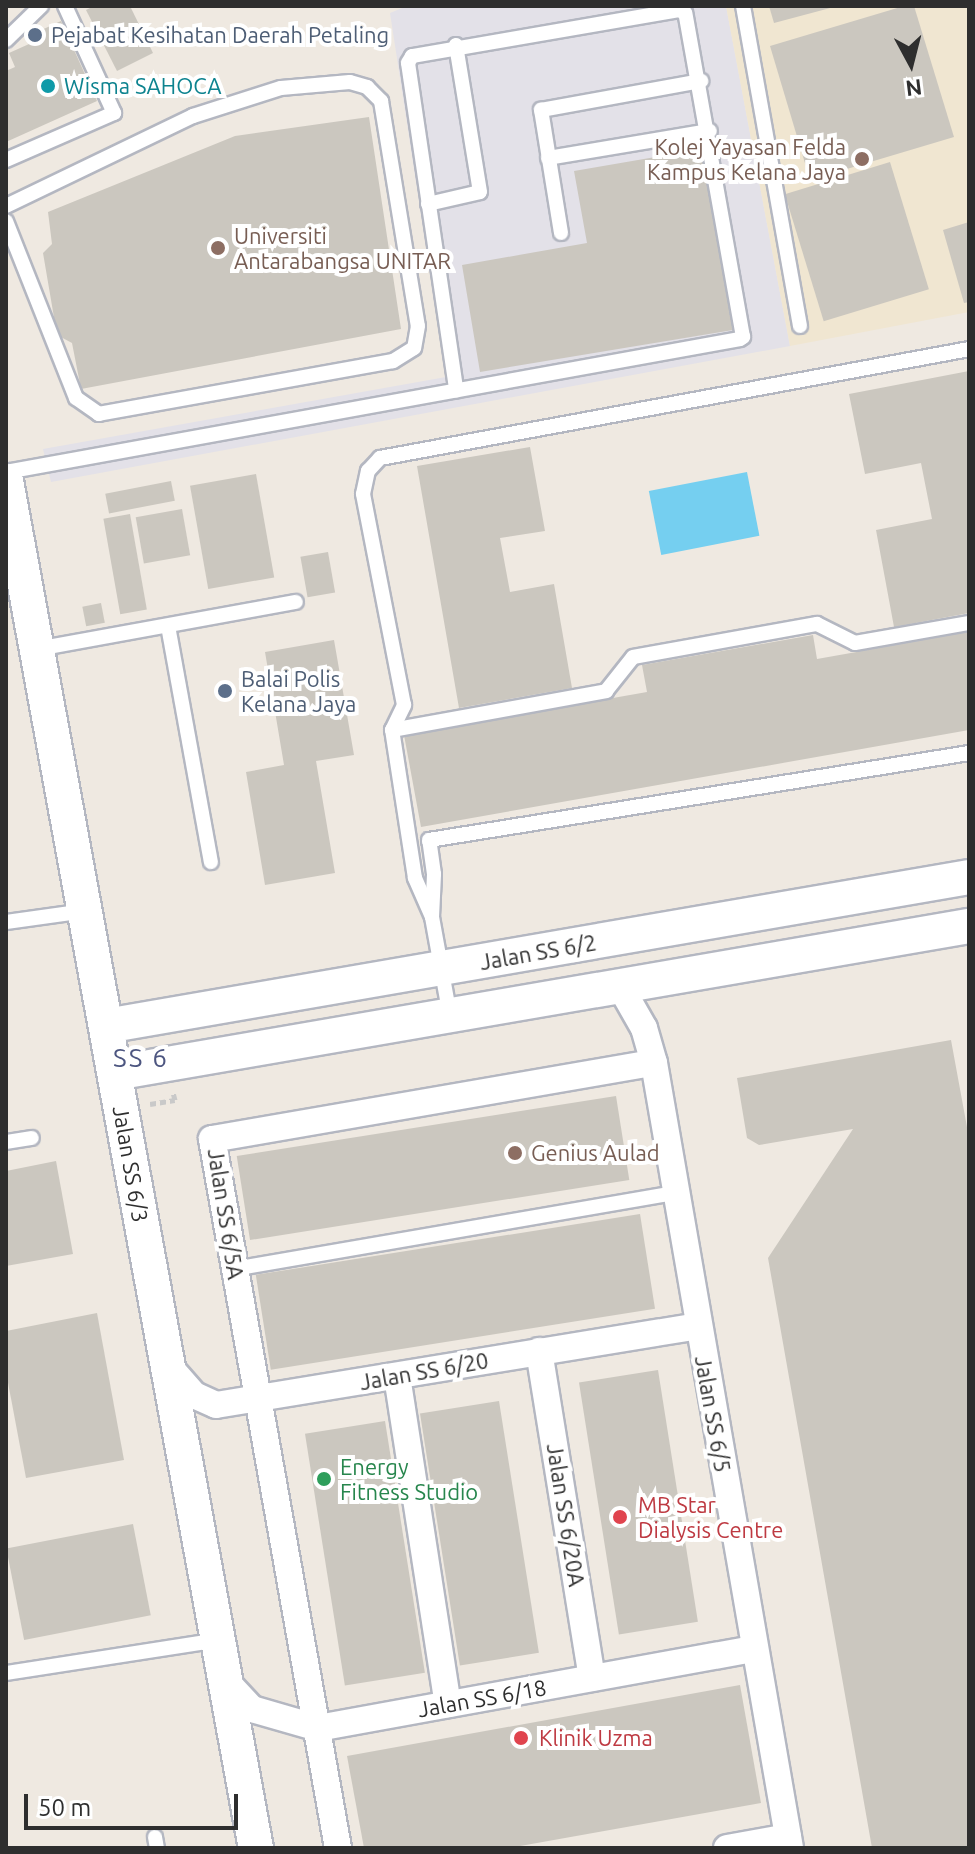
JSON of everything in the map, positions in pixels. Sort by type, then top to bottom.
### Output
[{"type":"street","name":"Jalan SS 6/3","points":[[6,481],[256,1848]]},
{"type":"street","name":"Jalan SS 6/2","points":[[106,1026],[969,877]]},
{"type":"street","points":[[115,1073],[969,926]]},
{"type":"street","name":"Jalan SS 6/5","points":[[620,986],[644,1028],[654,1063],[697,1326],[789,1842]]},
{"type":"street","name":"Jalan SS 6/5A","points":[[338,1848],[255,1399],[212,1139],[654,1063]]},
{"type":"street","name":"Jalan SS 6/20","points":[[167,1364],[194,1395],[216,1405],[697,1326]]},
{"type":"street","name":"Jalan SS 6/20A","points":[[539,1351],[592,1678]]},
{"type":"street","points":[[397,1376],[448,1704]]},
{"type":"street","name":"Jalan SS 6/18","points":[[225,1680],[252,1709],[318,1728],[753,1649]]},
{"type":"street","points":[[727,1848],[789,1842]]},
{"type":"lane","points":[[6,40],[41,6]]},
{"type":"lane","points":[[6,160],[114,113],[65,6]]},
{"type":"lane","points":[[743,6],[800,326]]},
{"type":"lane","points":[[6,472],[456,390],[743,337],[689,19],[679,10],[423,50],[408,63],[456,390]]},
{"type":"lane","points":[[428,204],[480,192],[456,45]]},
{"type":"lane","points":[[561,233],[541,115],[545,105],[701,81]]},
{"type":"lane","points":[[6,206],[193,116],[281,88],[350,82],[367,87],[381,101],[418,326],[414,348],[393,361],[99,414],[76,398],[6,221]]},
{"type":"lane","points":[[548,158],[710,131]]},
{"type":"lane","points":[[432,917],[415,878],[392,730],[404,705],[363,494],[368,471],[380,458],[969,349]]},
{"type":"lane","points":[[37,649],[296,602]]},
{"type":"lane","points":[[392,730],[606,691],[633,657],[817,624],[855,643],[969,623]]},
{"type":"lane","points":[[168,626],[211,862]]},
{"type":"lane","points":[[450,1016],[432,917],[429,840],[969,753]]},
{"type":"lane","points":[[6,922],[85,911]]},
{"type":"lane","points":[[6,1142],[32,1138]]},
{"type":"lane","points":[[234,1269],[675,1193]]},
{"type":"lane","points":[[6,1673],[218,1640]]},
{"type":"shaded area","points":[[407,6],[726,6],[790,346],[51,482],[43,449],[446,377],[390,13]]},
{"type":"shaded area","name":"Kolej Yayasan Felda Kampus Kelana Jaya","points":[[726,6],[969,6],[969,312],[790,346]]},
{"type":"water","points":[[747,472],[759,536],[661,555],[649,491]]},
{"type":"building","points":[[94,6],[130,6],[153,53],[117,71],[86,10]]},
{"type":"building","points":[[769,6],[834,6],[834,7],[774,23]]},
{"type":"building","points":[[904,6],[914,6],[954,137],[810,180],[770,46]]},
{"type":"building","name":"Wisma SAHOCA","points":[[61,21],[97,101],[6,142],[6,71],[15,67],[9,53],[38,40],[35,33]]},
{"type":"building","name":"Universiti Antarabangsa UNITAR","points":[[369,117],[401,329],[81,389],[72,343],[57,335],[43,253],[52,244],[48,212],[235,136]]},
{"type":"building","points":[[702,149],[733,330],[480,372],[462,265],[587,243],[574,171]]},
{"type":"building","points":[[890,162],[929,289],[824,321],[785,194]]},
{"type":"building","points":[[969,222],[969,302],[964,303],[943,230]]},
{"type":"building","points":[[969,371],[969,613],[894,627],[876,530],[932,519],[921,463],[865,474],[849,394]]},
{"type":"building","points":[[530,447],[545,531],[500,538],[510,592],[554,584],[572,688],[459,708],[417,466]]},
{"type":"building","points":[[256,474],[274,577],[208,589],[190,486]]},
{"type":"building","points":[[171,481],[175,501],[109,513],[105,494]]},
{"type":"building","points":[[182,509],[190,555],[144,563],[136,517]]},
{"type":"building","points":[[130,514],[147,610],[120,614],[103,519]]},
{"type":"building","points":[[328,552],[335,592],[308,597],[300,557]]},
{"type":"building","points":[[101,603],[105,623],[86,626],[82,607]]},
{"type":"building","points":[[969,632],[969,730],[421,827],[404,735],[647,692],[642,665],[813,635],[817,659]]},
{"type":"building","points":[[334,640],[354,755],[316,761],[335,873],[265,885],[246,772],[284,765],[265,652]]},
{"type":"building","points":[[951,1040],[969,1138],[969,1848],[872,1848],[768,1258],[853,1129],[759,1145],[747,1138],[737,1078]]},
{"type":"building","points":[[616,1096],[629,1180],[250,1240],[237,1156]]},
{"type":"building","points":[[56,1161],[73,1254],[6,1266],[6,1171]]},
{"type":"building","points":[[640,1214],[655,1309],[271,1370],[256,1275]]},
{"type":"building","points":[[97,1313],[124,1460],[26,1478],[6,1372],[6,1331]]},
{"type":"building","points":[[658,1370],[698,1622],[619,1634],[579,1383]]},
{"type":"building","points":[[499,1401],[539,1653],[460,1665],[420,1414]]},
{"type":"building","points":[[385,1421],[425,1673],[345,1686],[305,1434]]},
{"type":"building","points":[[133,1524],[151,1615],[24,1640],[6,1549]]},
{"type":"building","points":[[740,1685],[761,1803],[509,1848],[364,1848],[347,1756]]},
{"type":"place","name":"Pejabat Kesihatan Daerah Petaling","points":[[35,35]]},
{"type":"place","name":"Wisma SAHOCA","points":[[48,86]]},
{"type":"place","name":"Kolej Yayasan Felda Kampus Kelana Jaya","points":[[862,159]]},
{"type":"place","name":"Universiti Antarabangsa UNITAR","points":[[218,248]]},
{"type":"place","name":"Balai Polis Kelana Jaya","points":[[225,691]]},
{"type":"place","name":"Genius Aulad","points":[[515,1153]]},
{"type":"place","name":"Energy Fitness Studio","points":[[324,1479]]},
{"type":"place","name":"MB Star Dialysis Centre","points":[[620,1517]]},
{"type":"place","name":"Klinik Uzma","points":[[521,1738]]},
{"type":"district","name":"SS 6","points":[[141,1058]]}]
